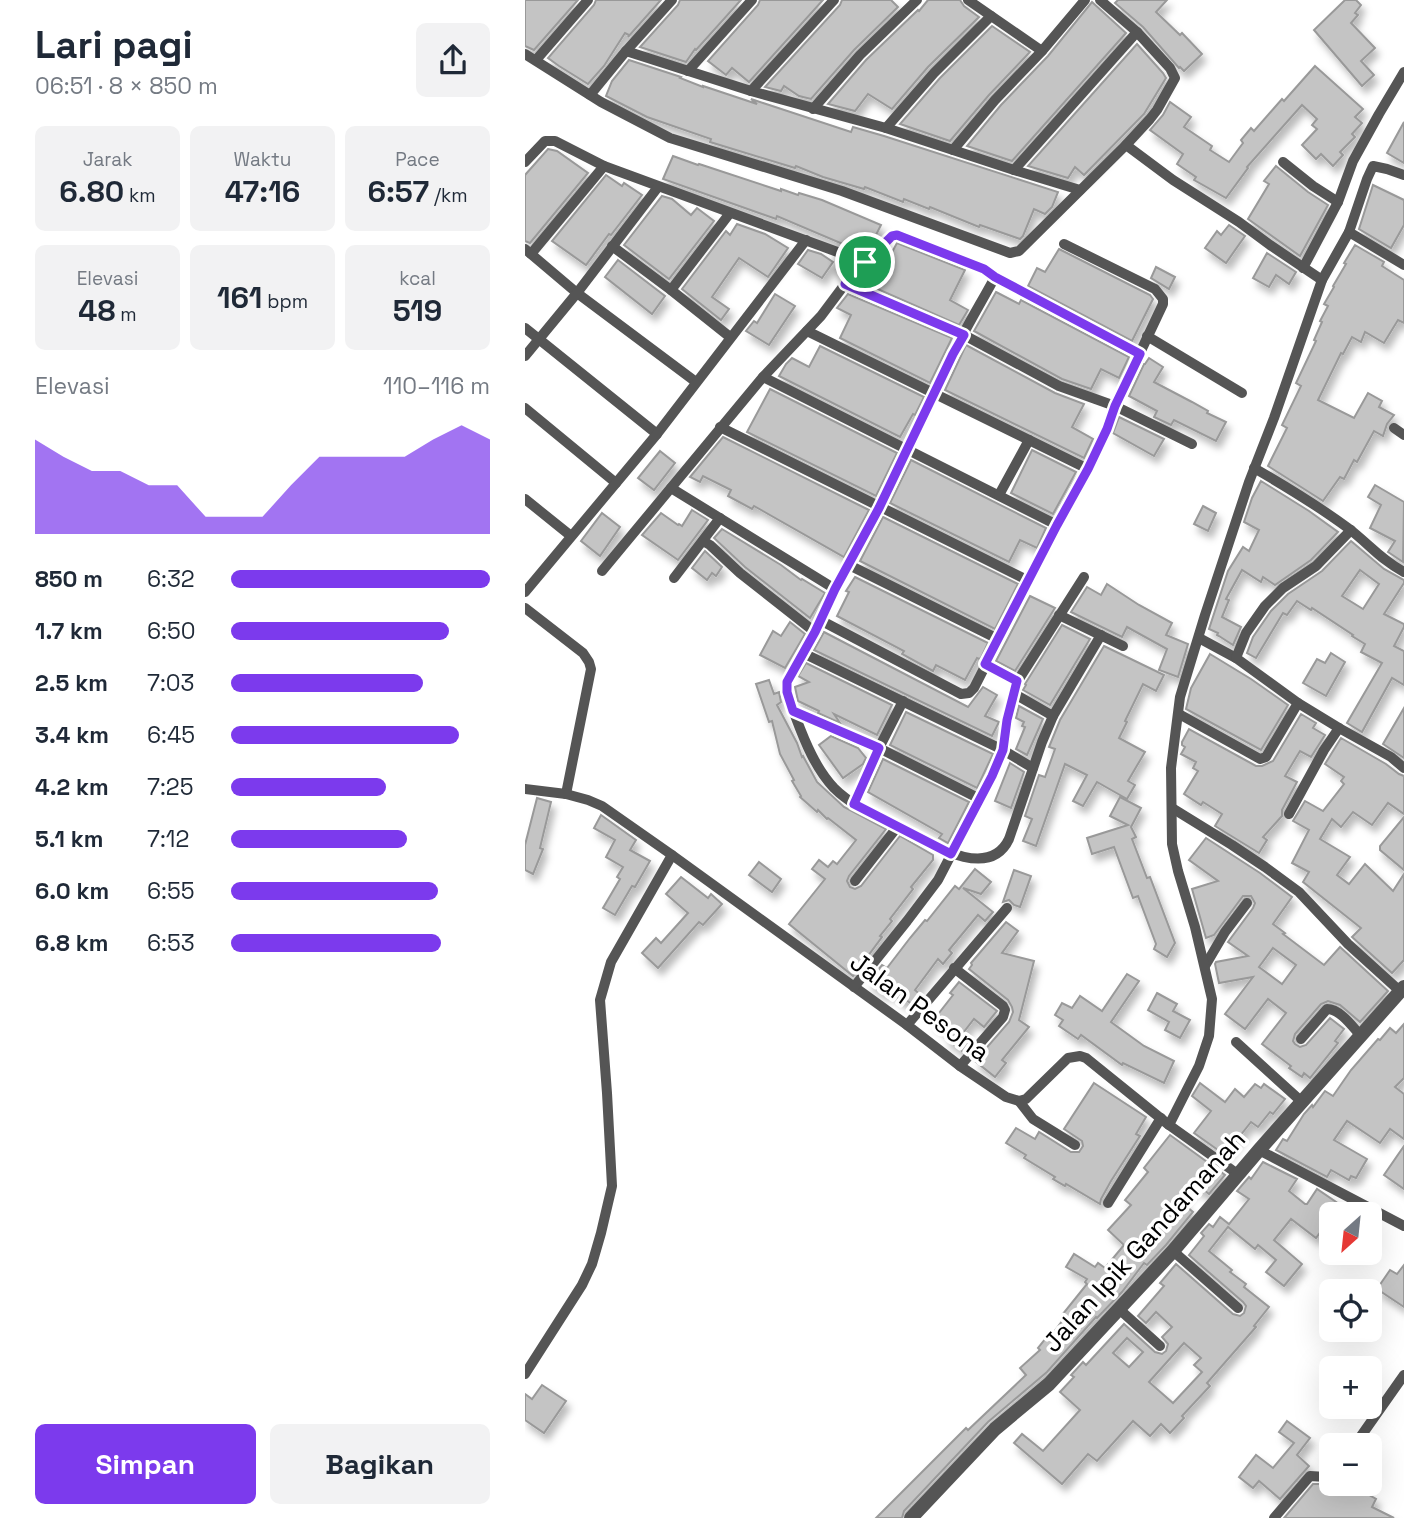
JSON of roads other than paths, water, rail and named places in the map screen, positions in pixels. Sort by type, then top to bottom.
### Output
[{"type":"street","points":[[536,60],[588,0]]},
{"type":"street","points":[[590,95],[672,0]]},
{"type":"street","points":[[688,71],[752,0]]},
{"type":"street","points":[[751,91],[834,0]]},
{"type":"street","points":[[899,0],[913,4]]},
{"type":"street","points":[[968,0],[1042,51]]},
{"type":"street","points":[[953,150],[1085,0]]},
{"type":"street","points":[[525,54],[590,95],[670,138],[842,191],[1010,253],[1020,251],[1126,145],[1157,110],[1175,78],[1170,68],[1137,32],[1100,0]]},
{"type":"street","points":[[813,109],[860,55],[913,4]]},
{"type":"street","points":[[886,128],[991,16]]},
{"type":"street","points":[[1014,170],[1137,32]]},
{"type":"street","points":[[626,51],[751,91],[886,128],[1080,190]]},
{"type":"street","points":[[1108,1203],[1165,1121],[1199,1066],[1209,1036],[1212,999],[1172,844],[1171,768],[1180,697],[1254,468],[1274,418],[1312,273],[1353,161],[1404,72]]},
{"type":"street","points":[[525,162],[540,145],[549,140],[555,141],[604,166],[851,257]]},
{"type":"street","points":[[1126,145],[1173,180],[1312,273]]},
{"type":"street","points":[[1283,162],[1338,202]]},
{"type":"street","points":[[604,166],[528,251],[577,293],[696,382]]},
{"type":"street","points":[[1312,273],[1349,232],[1373,166],[1404,174]]},
{"type":"street","points":[[525,356],[658,187]]},
{"type":"street","points":[[671,290],[730,213]]},
{"type":"street","points":[[1349,232],[1404,265]]},
{"type":"street","points":[[602,571],[763,377],[821,316],[845,284],[892,236],[897,235],[984,269],[1140,354]]},
{"type":"street","points":[[525,592],[657,434],[806,240]]},
{"type":"street","points":[[820,620],[961,694],[969,693],[974,688],[1088,469],[1163,304],[1163,299],[1155,289],[1063,244]]},
{"type":"street","points":[[611,246],[730,337]]},
{"type":"street","points":[[995,277],[879,508],[787,682],[787,692],[809,751],[832,786],[854,804],[951,854],[987,857],[1005,847],[1053,716],[1101,635]]},
{"type":"street","points":[[845,284],[964,335],[1059,386],[1115,406],[1192,444]]},
{"type":"street","points":[[525,328],[657,434]]},
{"type":"street","points":[[807,331],[1088,469]]},
{"type":"street","points":[[1147,336],[1243,393]]},
{"type":"street","points":[[763,377],[1057,525]]},
{"type":"street","points":[[525,408],[616,483]]},
{"type":"street","points":[[720,427],[1029,580]]},
{"type":"street","points":[[999,495],[1028,440]]},
{"type":"street","points":[[1254,468],[1307,499],[1351,530],[1387,564],[1404,572]]},
{"type":"street","points":[[671,488],[835,589]]},
{"type":"street","points":[[525,499],[571,536]]},
{"type":"street","points":[[674,578],[720,518]]},
{"type":"street","points":[[1236,658],[1253,622],[1265,606],[1283,588],[1317,566],[1351,530]]},
{"type":"street","points":[[703,541],[815,632]]},
{"type":"street","points":[[849,565],[998,639]]},
{"type":"street","points":[[854,987],[938,880],[1003,750],[1017,681],[1084,577]]},
{"type":"street","points":[[525,608],[583,653],[591,669],[566,793]]},
{"type":"street","points":[[1059,615],[1123,646]]},
{"type":"street","points":[[1199,638],[1236,658],[1298,703],[1404,768]]},
{"type":"street","points":[[803,653],[1003,750],[1034,768]]},
{"type":"street","points":[[985,664],[1017,681]]},
{"type":"street","points":[[1013,693],[1053,716]]},
{"type":"street","points":[[854,804],[903,701]]},
{"type":"street","points":[[1179,714],[1260,760],[1266,757],[1298,703]]},
{"type":"street","points":[[793,711],[879,748],[980,799]]},
{"type":"street","points":[[1289,814],[1339,728]]},
{"type":"street","name":"Jalan Pesona","points":[[525,789],[566,793],[601,806],[673,855],[960,1066],[1006,1097],[1019,1101],[1033,1119],[1075,1145]]},
{"type":"street","points":[[1172,808],[1254,859],[1299,892],[1348,944],[1402,989]]},
{"type":"street","points":[[855,881],[898,826]]},
{"type":"street","points":[[525,1374],[582,1285],[592,1264],[601,1233],[612,1175],[600,1000],[611,962],[673,855]]},
{"type":"street","points":[[1205,966],[1225,932],[1247,903]]},
{"type":"street","points":[[907,1025],[1007,908]]},
{"type":"street","points":[[954,968],[1005,1010],[1003,1017],[960,1066]]},
{"type":"street","name":"Jalan Ipik Gandamanah","points":[[911,1518],[995,1429],[1049,1384],[1173,1251],[1402,989]]},
{"type":"street","points":[[1301,1039],[1330,1008],[1336,1010],[1361,1035]]},
{"type":"street","points":[[1235,1042],[1302,1102]]},
{"type":"street","points":[[1019,1101],[1032,1095],[1068,1058],[1086,1058],[1239,1175]]},
{"type":"street","points":[[1259,1150],[1404,1226]]},
{"type":"street","points":[[1173,1251],[1238,1308]]},
{"type":"street","points":[[1119,1309],[1160,1346]]},
{"type":"street","points":[[1363,1433],[1404,1375]]},
{"type":"street","points":[[1274,1518],[1310,1476],[1319,1477]]}]
